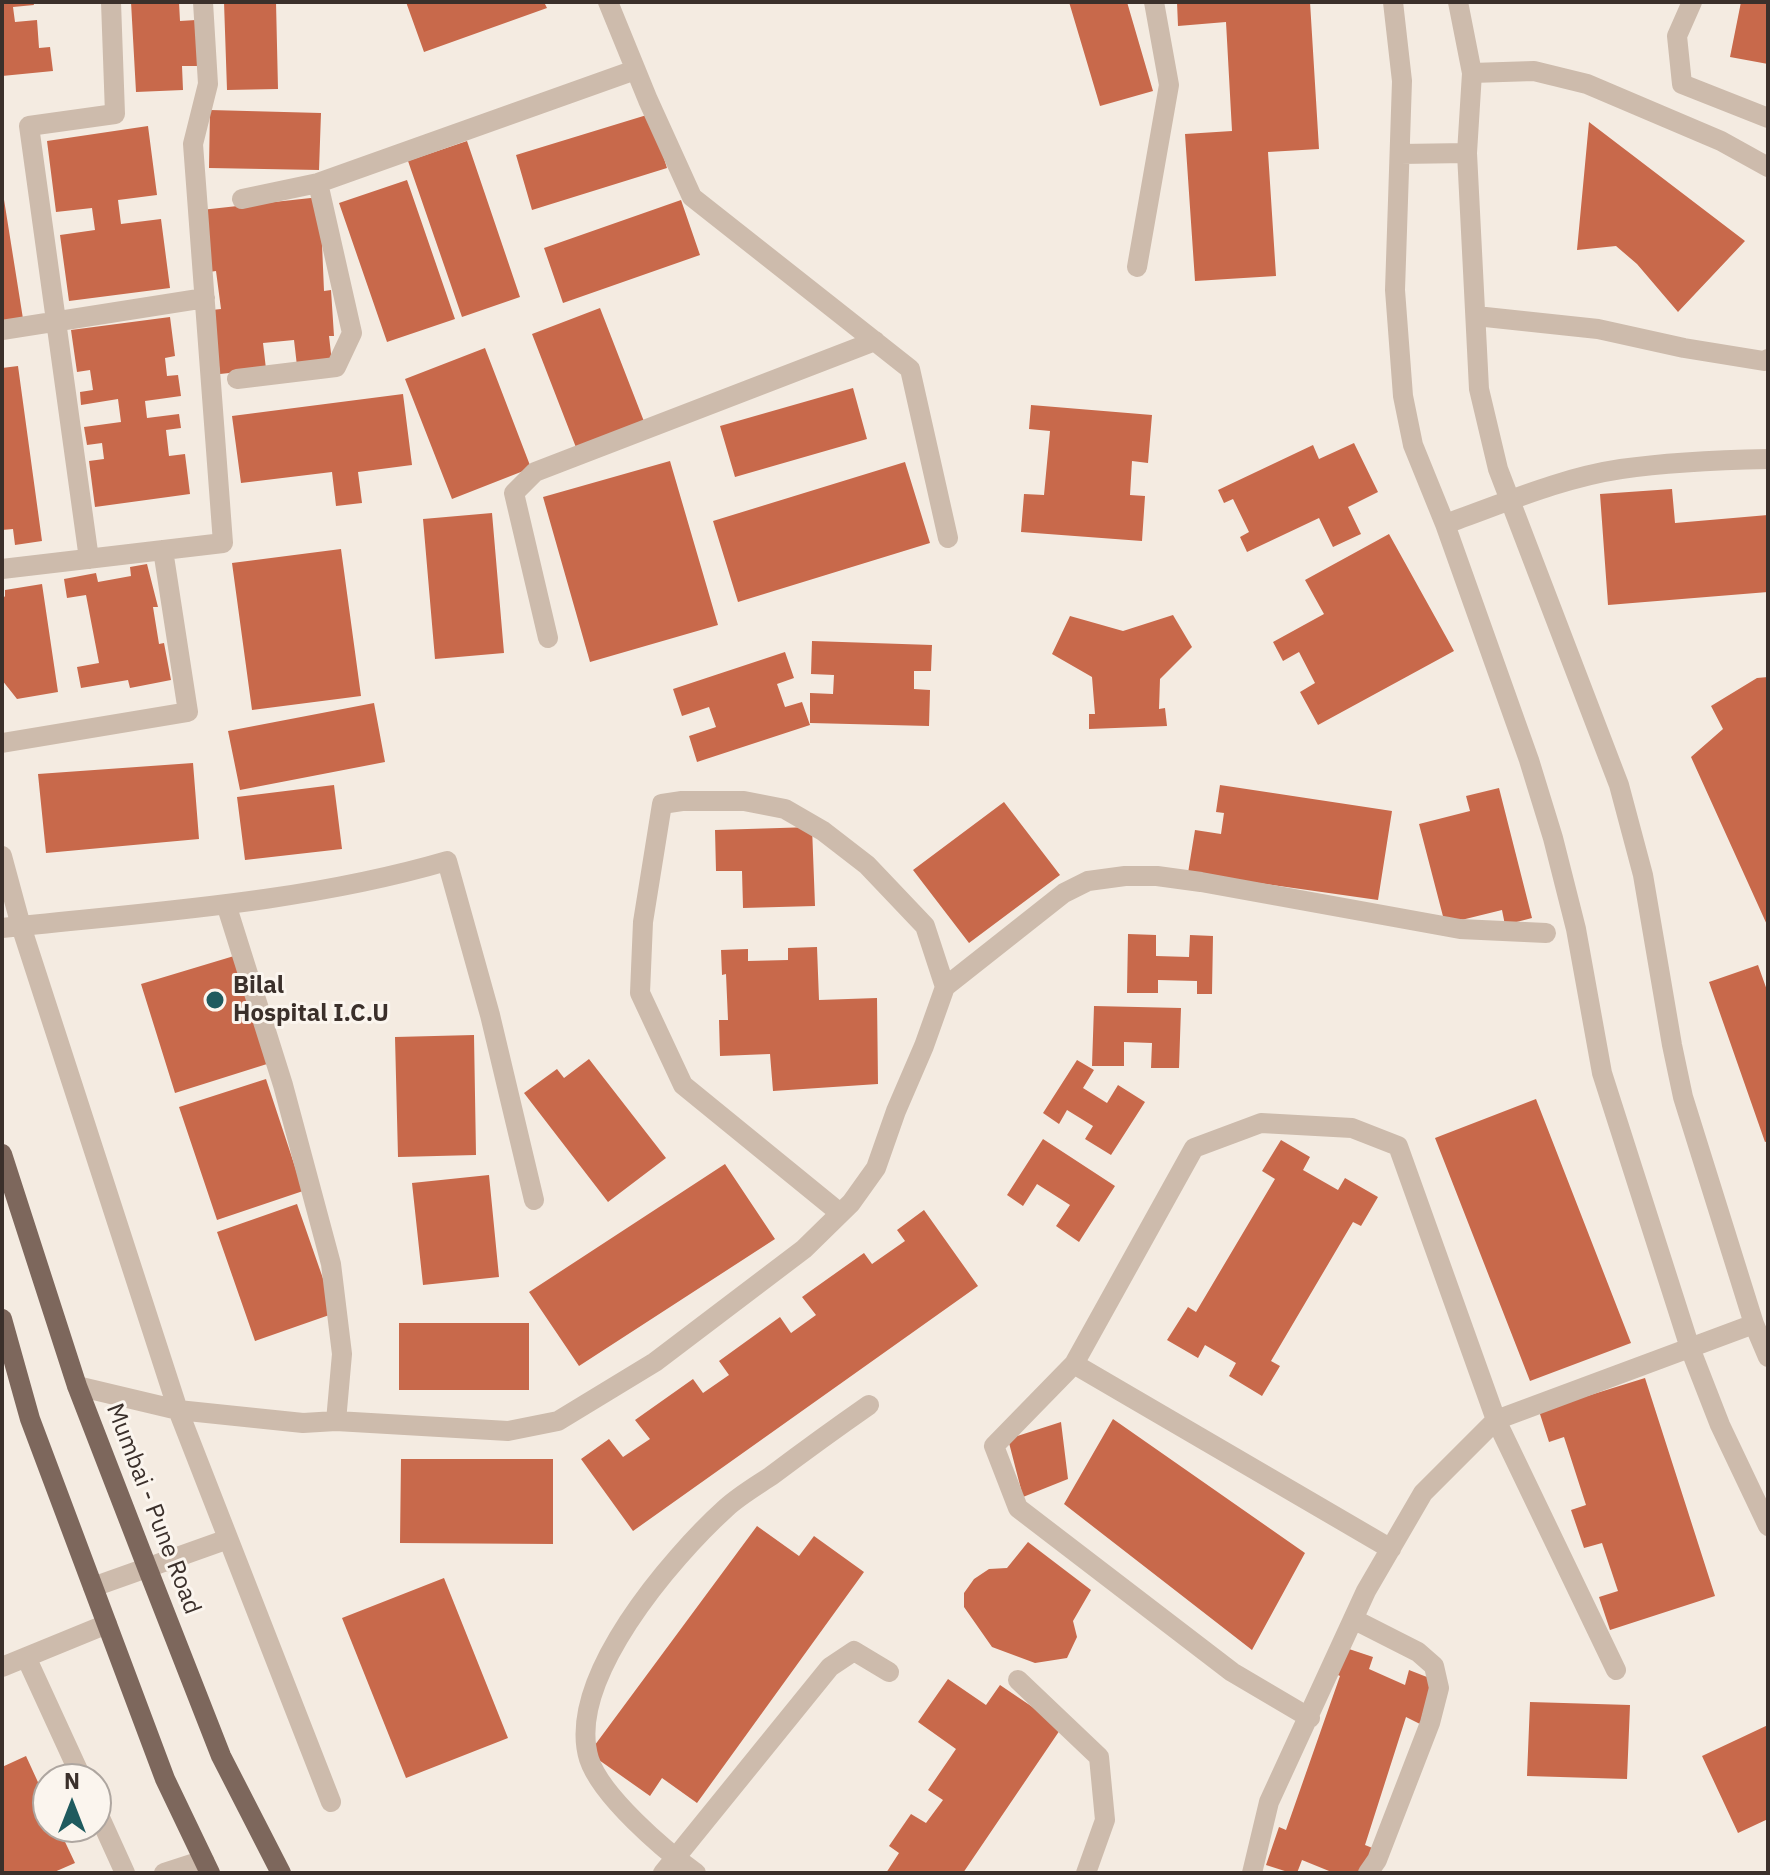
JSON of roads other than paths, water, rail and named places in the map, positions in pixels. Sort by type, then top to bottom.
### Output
[{"type":"main road","name":"Mumbai - Pune Road","points":[[2,1154],[77,1386],[147,1567],[221,1756],[281,1873]]},
{"type":"main road","points":[[2,1319],[30,1419],[165,1779],[207,1866]]},
{"type":"street","points":[[89,559],[29,126],[115,114],[111,2]]},
{"type":"street","points":[[2,569],[223,543],[193,144],[208,84],[203,2]]},
{"type":"street","points":[[608,2],[692,197],[910,369],[948,538]]},
{"type":"street","points":[[1137,267],[1169,85],[1154,2]]},
{"type":"street","points":[[1393,2],[1402,81],[1395,290],[1403,396],[1413,445],[1445,524],[1529,760],[1553,838],[1576,929],[1602,1073],[1690,1348],[1720,1425],[1768,1526]]},
{"type":"street","points":[[1458,2],[1472,73],[1467,153],[1479,389],[1498,469],[1619,785],[1643,875],[1683,1097],[1754,1324],[1768,1357]]},
{"type":"street","points":[[1692,2],[1677,36],[1682,84],[1768,118]]},
{"type":"street","points":[[242,199],[318,183],[635,70]]},
{"type":"street","points":[[1472,73],[1534,71],[1587,84],[1721,141],[1768,167]]},
{"type":"street","points":[[1400,154],[1467,153]]},
{"type":"street","points":[[237,379],[336,367],[352,333],[318,183]]},
{"type":"street","points":[[2,330],[205,298]]},
{"type":"street","points":[[1476,316],[1598,329],[1684,348],[1764,361],[1768,359]]},
{"type":"street","points":[[548,638],[514,493],[535,472],[875,341]]},
{"type":"street","points":[[1445,524],[1553,485],[1619,469],[1702,461],[1768,459]]},
{"type":"street","points":[[2,743],[188,712],[163,550]]},
{"type":"street","points":[[840,1213],[683,1085],[640,993],[643,922],[662,804],[744,801],[785,809],[823,831],[867,865],[925,926],[945,987]]},
{"type":"street","points":[[2,856],[11,927],[178,1410],[331,1802]]},
{"type":"street","points":[[11,927],[226,904],[400,875],[447,861],[490,1015],[534,1200]]},
{"type":"street","points":[[77,1386],[178,1410],[303,1423],[336,1421],[508,1431],[558,1421],[655,1362],[804,1249],[851,1203],[876,1168],[945,987],[1064,893],[1088,881],[1157,876],[1460,929],[1546,933]]},
{"type":"street","points":[[226,904],[283,1085],[331,1264],[342,1354],[336,1421]]},
{"type":"street","points":[[1310,1718],[1232,1672],[1018,1508],[994,1446],[1074,1364],[1194,1148],[1261,1123],[1352,1128],[1398,1146],[1496,1420],[1616,1670]]},
{"type":"street","points":[[1252,1873],[1269,1802],[1366,1591],[1423,1493],[1496,1420],[1754,1324]]},
{"type":"street","points":[[1074,1364],[1391,1549]]},
{"type":"street","points":[[696,1873],[669,1866],[596,1776],[589,1758],[586,1714],[598,1674],[651,1588],[727,1507],[869,1405]]},
{"type":"street","points":[[93,1587],[228,1539]]},
{"type":"street","points":[[1353,1619],[1418,1652],[1434,1666],[1439,1688],[1430,1723],[1377,1860],[1368,1873]]},
{"type":"street","points":[[2,1667],[107,1624]]},
{"type":"street","points":[[669,1866],[830,1667],[854,1651],[889,1672]]},
{"type":"street","points":[[26,1657],[75,1763]]},
{"type":"street","points":[[1018,1680],[1099,1757],[1105,1820],[1086,1873]]},
{"type":"street","points":[[111,1843],[125,1873]]},
{"type":"street","points":[[164,1873],[207,1866]]},
{"type":"place","name":"Bilal Hospital I.C.U","points":[[215,1000]]}]
